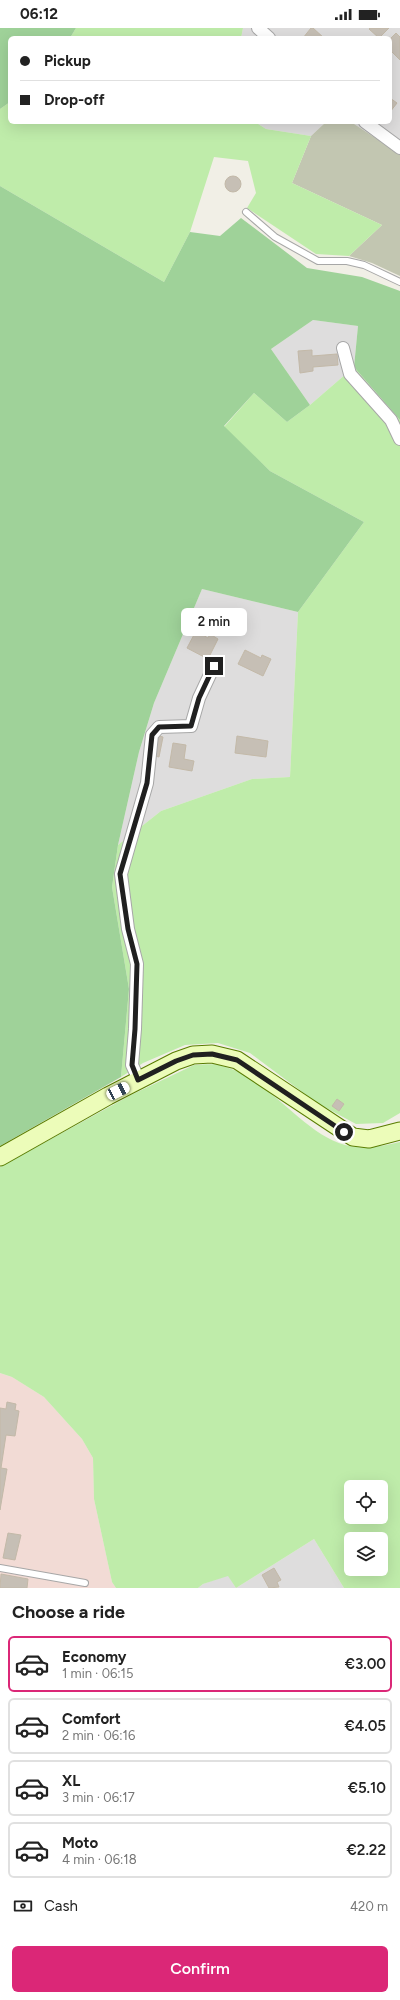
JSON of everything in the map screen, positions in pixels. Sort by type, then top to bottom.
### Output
[{"type":"street","points":[[258,28],[267,36]]},
{"type":"street","points":[[367,124],[400,148]]},
{"type":"street","points":[[343,348],[350,374],[391,420],[400,438]]},
{"type":"street","points":[[138,1080],[132,1065],[135,1029],[137,964],[128,929],[120,874],[147,783],[152,735],[159,727],[191,726],[199,698],[214,666]]},
{"type":"street","points":[[0,1157],[138,1080],[188,1057],[212,1054],[237,1060],[353,1137],[369,1139],[400,1131]]},
{"type":"lane","points":[[246,212],[275,237],[318,261],[352,262],[364,265],[400,282]]},
{"type":"lane","points":[[0,1568],[85,1583]]},
{"type":"shaded area","points":[[243,28],[400,28],[400,154],[354,124],[392,124],[392,36],[241,36]]},
{"type":"shaded area","points":[[258,124],[324,124],[311,136],[266,129]]},
{"type":"shaded area","points":[[324,124],[354,124],[400,154],[400,276],[372,263],[349,256],[382,225],[292,183],[311,136]]},
{"type":"shaded area","points":[[313,320],[358,326],[354,367],[310,405],[271,349]]},
{"type":"shaded area","points":[[202,589],[298,612],[290,777],[252,779],[161,811],[118,845],[139,752],[154,703]]},
{"type":"shaded area","points":[[0,1373],[12,1377],[44,1397],[82,1439],[93,1458],[94,1499],[112,1582],[116,1588],[0,1588]]},
{"type":"shaded area","points":[[314,1539],[344,1588],[236,1588]]},
{"type":"shaded area","points":[[228,1575],[236,1588],[198,1588],[203,1584]]},
{"type":"green space","points":[[0,28],[76,28],[71,36],[8,36],[8,103],[0,109]]},
{"type":"green space","points":[[76,28],[243,28],[241,36],[71,36]]},
{"type":"green space","points":[[8,103],[8,124],[258,124],[266,129],[311,136],[292,183],[382,225],[349,256],[316,254],[247,208],[256,193],[248,161],[214,157],[190,232],[164,282],[0,186],[0,109]]},
{"type":"green space","points":[[0,186],[164,282],[190,232],[220,236],[241,218],[307,268],[362,277],[400,291],[400,420],[354,367],[358,326],[313,320],[271,349],[310,405],[287,422],[254,393],[224,426],[270,471],[364,522],[298,612],[202,589],[154,703],[139,752],[118,845],[112,887],[129,989],[121,1077],[0,1146]]},
{"type":"green space","points":[[354,367],[400,420],[400,1113],[383,1123],[356,1124],[317,1103],[250,1053],[218,1043],[185,1045],[143,1063],[121,1077],[129,989],[112,887],[118,845],[161,811],[252,779],[290,777],[298,612],[364,522],[270,471],[224,427],[254,393],[287,422],[310,405]]},
{"type":"green space","points":[[194,1065],[219,1065],[239,1072],[255,1081],[314,1129],[329,1139],[345,1145],[366,1147],[400,1142],[400,1588],[344,1588],[314,1539],[236,1588],[228,1576],[203,1584],[198,1588],[116,1588],[112,1582],[94,1499],[93,1458],[82,1439],[44,1397],[12,1377],[0,1373],[0,1167],[131,1095]]},
{"type":"building","points":[[311,28],[313,28],[322,36],[305,36]]},
{"type":"building","points":[[389,28],[381,36],[377,36],[369,29]]},
{"type":"building","points":[[396,33],[400,37],[400,60],[392,52],[392,37]]},
{"type":"building","points":[[392,99],[397,103],[392,109]]},
{"type":"building","points":[[230,176],[236,176],[241,181],[239,190],[236,192],[230,192],[225,187],[225,181]]},
{"type":"building","points":[[312,350],[312,356],[337,354],[338,365],[313,367],[313,371],[300,373],[298,351]]},
{"type":"building","points":[[196,631],[208,638],[210,634],[218,639],[208,659],[187,648]]},
{"type":"building","points":[[245,650],[261,658],[262,655],[271,659],[263,676],[238,664]]},
{"type":"building","points":[[156,735],[163,737],[159,757],[151,755]]},
{"type":"building","points":[[237,736],[268,741],[266,757],[235,753]]},
{"type":"building","points":[[173,743],[186,745],[184,759],[194,761],[192,771],[169,767]]},
{"type":"building","points":[[337,1099],[344,1104],[339,1111],[332,1106]]},
{"type":"building","points":[[7,1402],[16,1404],[15,1410],[19,1411],[15,1436],[6,1435],[1,1468],[7,1469],[0,1510],[0,1408],[6,1409]]},
{"type":"building","points":[[8,1533],[21,1535],[15,1560],[3,1558]]},
{"type":"building","points":[[274,1568],[281,1580],[277,1582],[279,1587],[269,1588],[262,1575]]},
{"type":"building","points":[[1,1574],[28,1579],[27,1588],[0,1588]]},
{"type":"route","points":[[214,666],[199,698],[191,726],[159,727],[152,735],[147,783],[125,852],[120,874],[125,898],[128,929],[137,964],[135,1029],[132,1065],[138,1080],[176,1061],[193,1055],[212,1054],[237,1060],[344,1132]]}]
